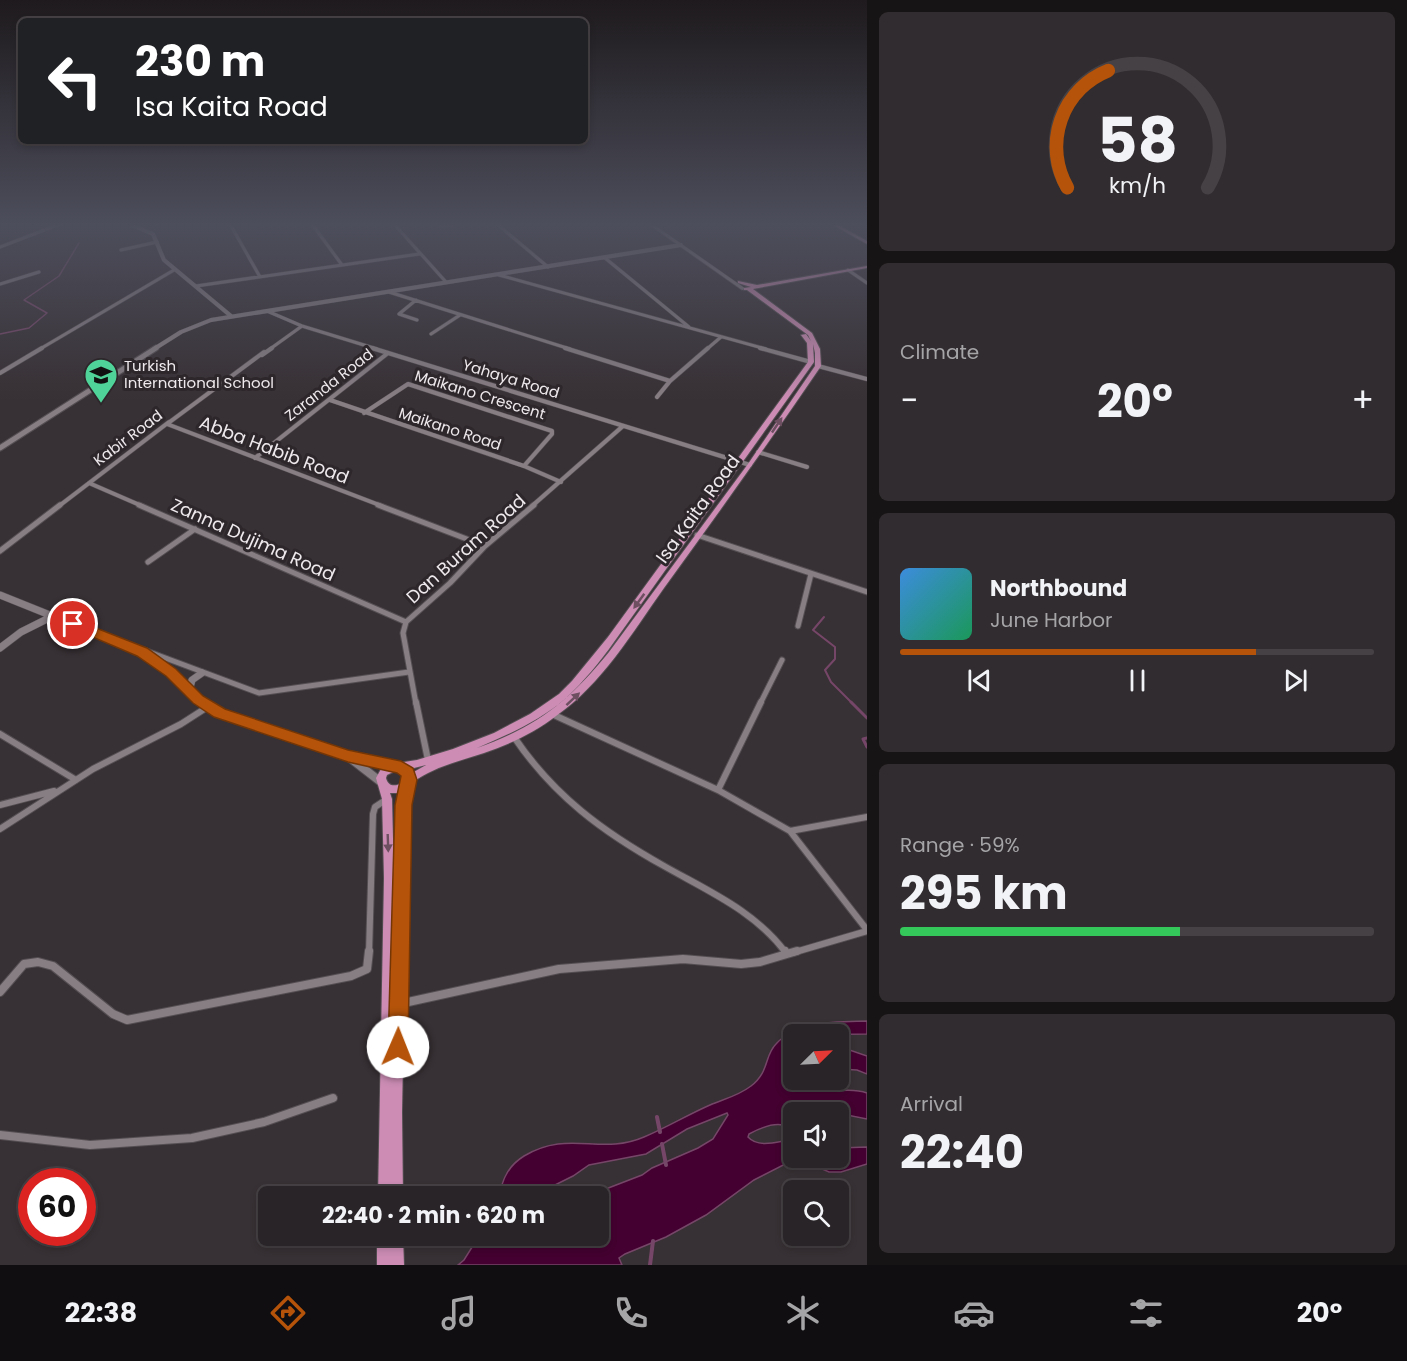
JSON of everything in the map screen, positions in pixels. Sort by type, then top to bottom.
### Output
[{"type":"main road","points":[[742,283],[754,290]]},
{"type":"main road","points":[[742,283],[754,290],[791,283]]},
{"type":"main road","points":[[743,283],[810,334],[816,343],[819,356],[814,364]]},
{"type":"main road","name":"Isa Kaita Road","points":[[398,767],[428,760],[480,742],[531,718],[563,695],[607,652],[697,535],[750,465],[814,364]]},
{"type":"main road","name":"Isa Kaita Road","points":[[409,782],[420,771],[514,737],[554,715],[589,683],[607,652],[740,461],[814,364]]},
{"type":"main road","points":[[386,1186],[391,1113],[399,1004],[404,805],[409,782],[408,772],[398,767],[384,771],[382,783],[387,799],[391,1113],[395,1186]]},
{"type":"main road","points":[[382,783],[396,790],[409,782]]},
{"type":"main road","points":[[384,1246],[384,1265]]},
{"type":"main road","points":[[396,1246],[397,1265]]},
{"type":"street","points":[[0,374],[152,283]]},
{"type":"street","points":[[192,283],[231,316]]},
{"type":"street","points":[[196,286],[217,283]]},
{"type":"street","points":[[0,448],[194,325],[231,316],[440,283]]},
{"type":"street","points":[[528,283],[867,379]]},
{"type":"street","points":[[636,283],[692,329]]},
{"type":"street","points":[[389,292],[670,381]]},
{"type":"street","points":[[416,300],[399,314],[417,320]]},
{"type":"street","name":"Yahaya Road","points":[[267,311],[302,326],[750,465]]},
{"type":"street","points":[[431,334],[460,315]]},
{"type":"street","name":"Kabir Road","points":[[0,550],[166,424],[302,326]]},
{"type":"street","points":[[657,397],[670,381],[721,337]]},
{"type":"street","name":"Abba Habib Road","points":[[166,424],[264,352]]},
{"type":"street","name":"Zaranda Road","points":[[255,458],[388,353]]},
{"type":"street","name":"Maikano Crescent","points":[[364,413],[408,384],[549,429],[552,434],[524,466]]},
{"type":"street","name":"Maikano Road","points":[[330,400],[524,466],[561,483]]},
{"type":"street","name":"Abba Habib Road","points":[[166,424],[485,546]]},
{"type":"street","name":"Dan Buram Road","points":[[428,760],[409,672],[403,633],[406,622],[450,583],[485,546],[561,483],[623,426]]},
{"type":"street","points":[[758,452],[807,467]]},
{"type":"street","name":"Zanna Dujima Road","points":[[89,483],[406,622]]},
{"type":"street","points":[[148,562],[195,529]]},
{"type":"street","points":[[697,535],[867,592]]},
{"type":"street","points":[[798,626],[811,574]]},
{"type":"street","name":"Isa Kaita Road","points":[[0,594],[114,639],[158,662],[189,691],[219,713],[348,756],[398,767]]},
{"type":"street","points":[[0,648],[21,632],[53,616]]},
{"type":"street","points":[[114,639],[260,693],[409,672]]},
{"type":"street","points":[[718,790],[782,660]]},
{"type":"street","points":[[189,691],[192,680],[202,673]]},
{"type":"street","points":[[0,829],[58,790],[181,724],[209,706]]},
{"type":"street","points":[[399,1004],[559,969],[683,959],[741,964],[760,962],[867,930],[790,831],[718,790],[554,715]]},
{"type":"street","points":[[0,734],[76,780]]},
{"type":"street","points":[[514,737],[528,761],[563,797],[601,829],[747,913],[777,939],[786,953]]},
{"type":"street","name":"Isa Kaita Road","points":[[348,756],[382,783]]},
{"type":"street","points":[[0,805],[58,790]]},
{"type":"street","points":[[0,992],[24,964],[38,962],[54,966],[113,1014],[127,1020],[351,976],[367,969],[373,814],[375,807],[387,799]]},
{"type":"street","points":[[790,831],[867,817]]},
{"type":"street","points":[[0,1135],[90,1145],[192,1138],[264,1122],[333,1098]]},
{"type":"shaded area","points":[[867,1021],[867,1034],[849,1034],[849,1024],[819,1024]]},
{"type":"shaded area","points":[[783,1038],[783,1090],[855,1090],[867,1093],[867,1119],[849,1115],[849,1102],[783,1102],[783,1125],[772,1125],[754,1131],[748,1137],[757,1142],[783,1141],[783,1165],[754,1180],[706,1215],[666,1237],[625,1254],[619,1258],[622,1265],[458,1265],[473,1246],[609,1246],[609,1188],[642,1175],[713,1139],[728,1115],[727,1113],[687,1129],[646,1154],[589,1165],[553,1186],[501,1186],[514,1164],[540,1148],[556,1144],[628,1142],[660,1130],[751,1086],[761,1075],[776,1044]]},
{"type":"shaded area","points":[[849,1050],[867,1056],[867,1074],[849,1070]]},
{"type":"shaded area","points":[[867,1147],[867,1164],[841,1172],[829,1172],[820,1168],[849,1168],[849,1148]]},
{"type":"waterway","points":[[0,334],[29,328],[47,313],[24,300],[49,283]]},
{"type":"waterway","points":[[824,617],[813,630],[835,647],[835,659],[825,670],[831,682],[867,718]]},
{"type":"waterway","points":[[867,738],[863,739],[867,747]]},
{"type":"waterway","points":[[657,1117],[660,1132]]},
{"type":"waterway","points":[[662,1144],[666,1165]]},
{"type":"waterway","points":[[650,1265],[653,1241]]},
{"type":"place","name":"Turkish International School","points":[[101,404]]},
{"type":"route","points":[[73,624],[142,652],[158,662],[198,699],[219,713],[290,738],[348,756],[401,767],[408,772],[409,780],[404,805],[398,1047]]}]
